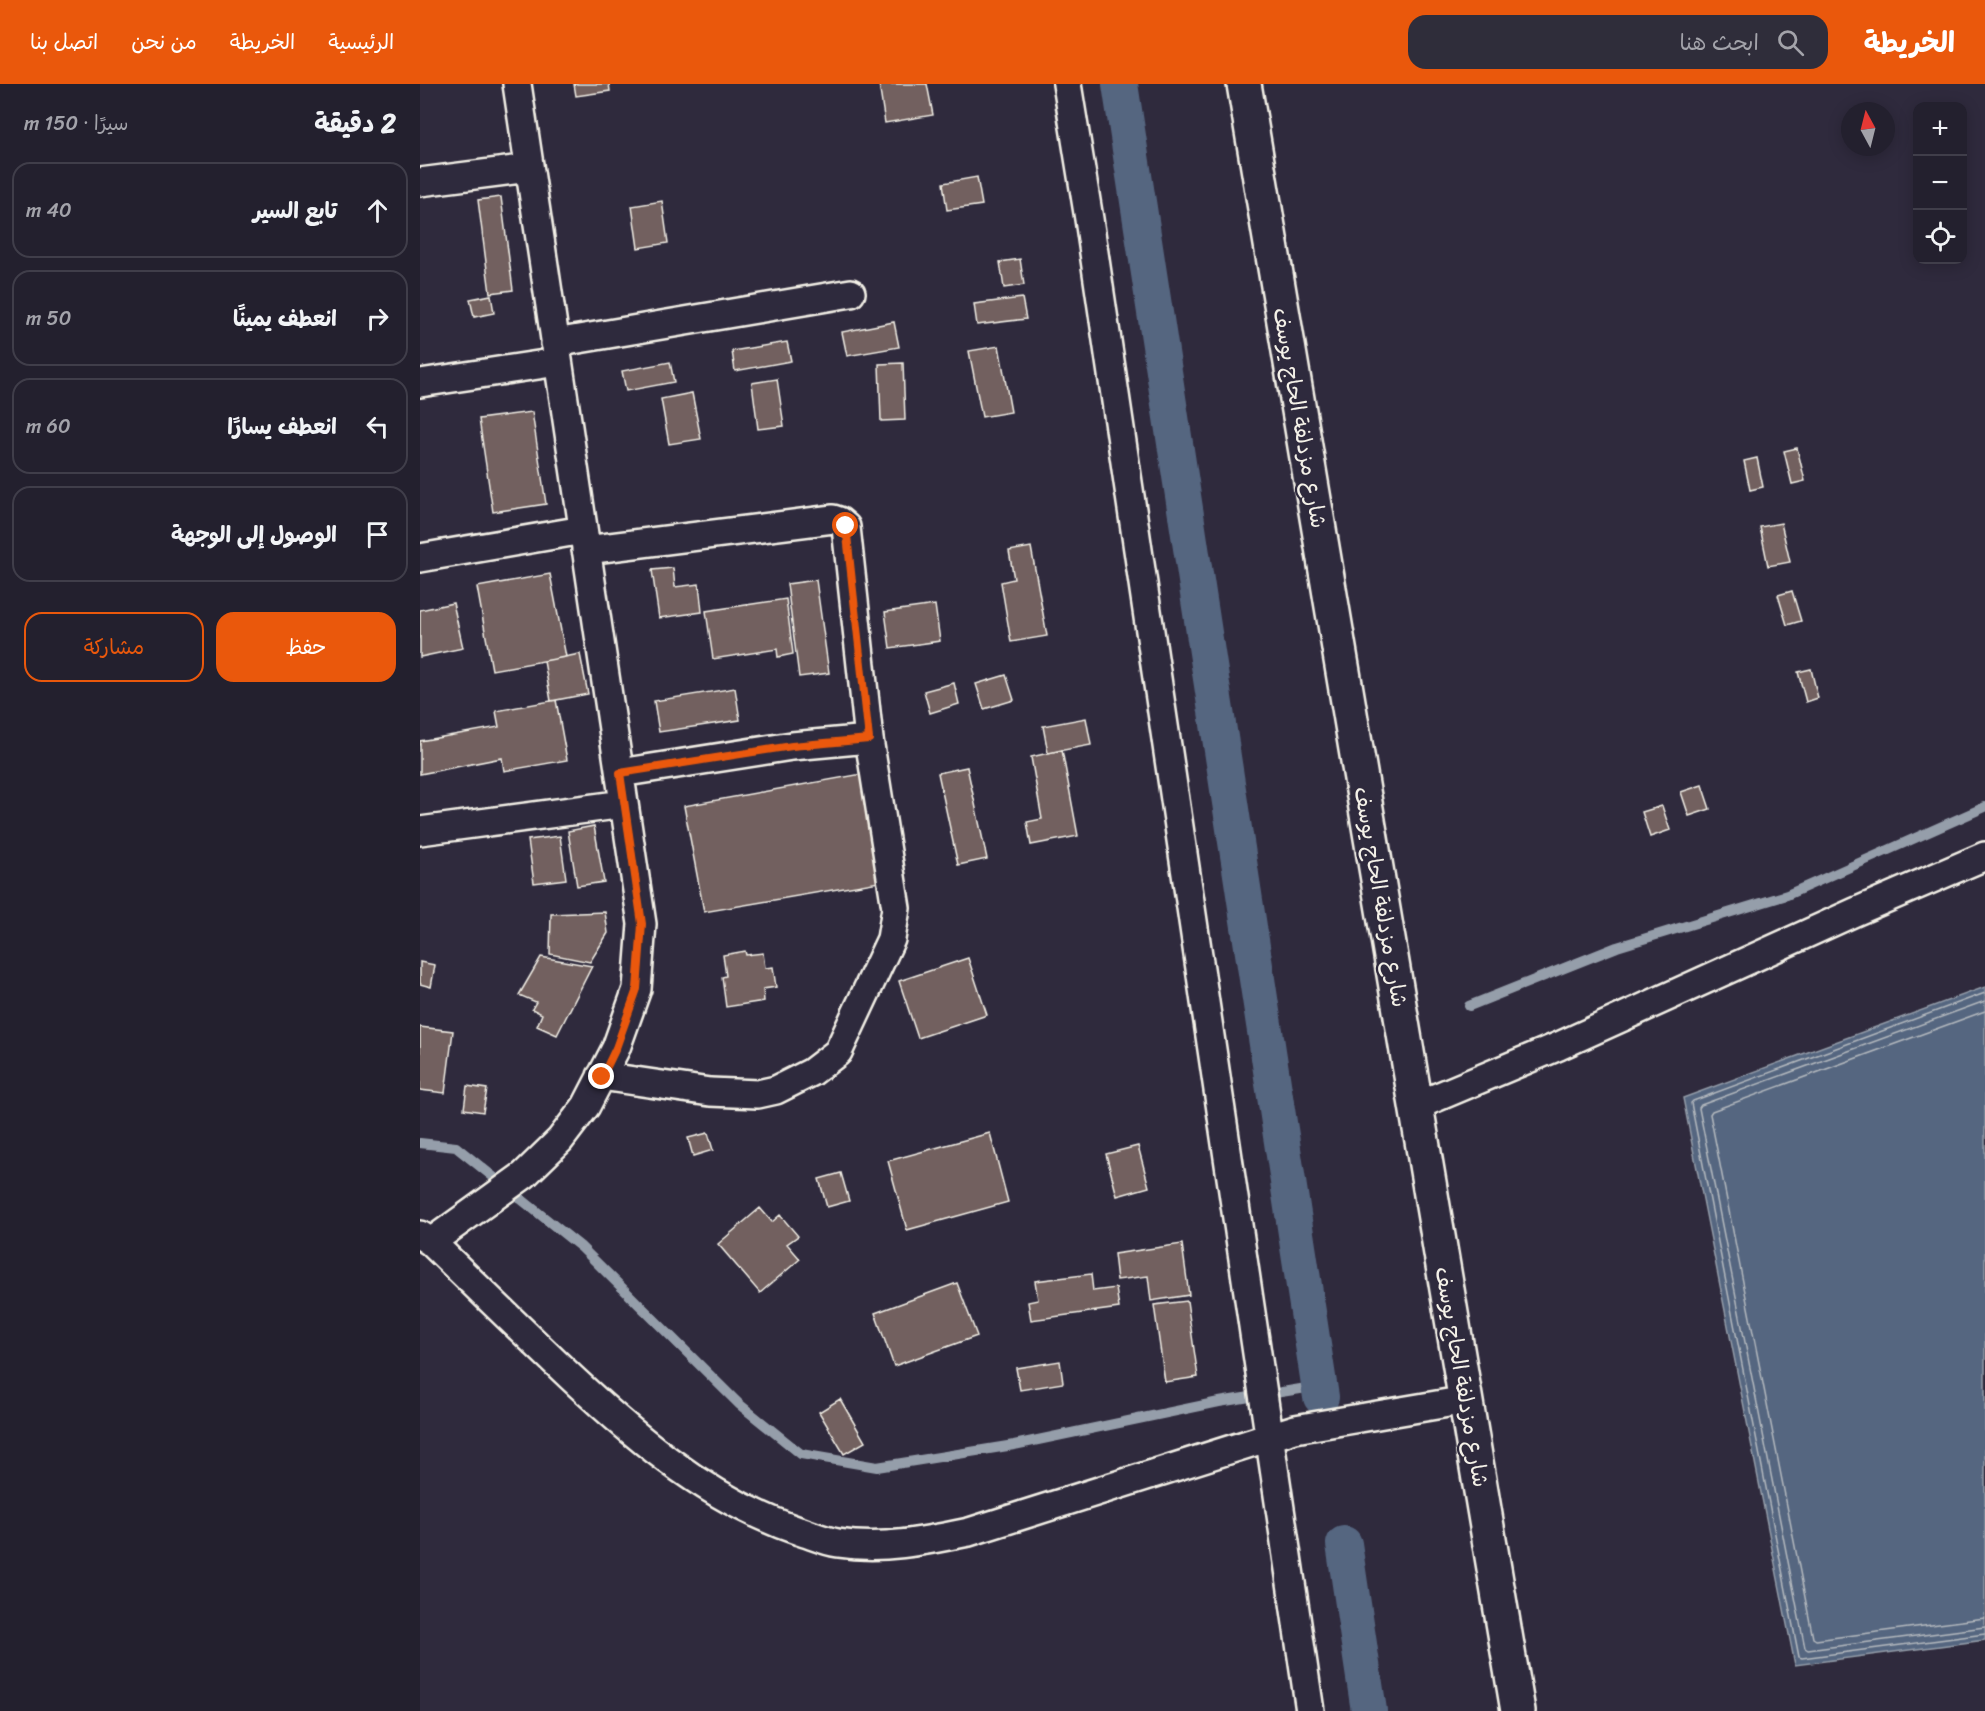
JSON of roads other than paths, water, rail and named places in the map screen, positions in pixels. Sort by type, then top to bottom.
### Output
[{"type":"street","points":[[517,84],[642,924],[637,989],[616,1048],[602,1077],[586,1106],[560,1140],[524,1174],[425,1238],[606,1412],[655,1450],[708,1488],[768,1521],[836,1543],[877,1547],[913,1543],[969,1532],[1295,1429],[1466,1400]]},
{"type":"street","points":[[1067,84],[1089,219],[1310,1711]]},
{"type":"street","name":"شارع مزدلفة الحاج يوسف","points":[[1244,84],[1518,1711]]},
{"type":"street","points":[[420,182],[530,168]]},
{"type":"street","points":[[420,383],[851,293]]},
{"type":"street","points":[[420,558],[585,540],[833,519],[846,526],[869,739],[896,908],[891,939],[838,1052],[813,1072],[776,1090],[758,1094],[710,1092],[602,1077]]},
{"type":"street","points":[[620,773],[792,746],[869,739]]},
{"type":"street","points":[[420,831],[624,804]]},
{"type":"street","points":[[1416,1106],[1558,1046],[1985,856]]},
{"type":"water","points":[[1985,987],[1985,1640],[1795,1665],[1683,1098]]},
{"type":"waterway","points":[[1120,84],[1321,1397]]},
{"type":"waterway","points":[[1469,1006],[1617,947],[1787,895],[1985,807]]},
{"type":"waterway","points":[[420,1143],[456,1147],[581,1247],[739,1404],[801,1454],[877,1467],[1014,1445],[1219,1402],[1319,1386]]},
{"type":"waterway","points":[[1344,1544],[1369,1711]]}]
